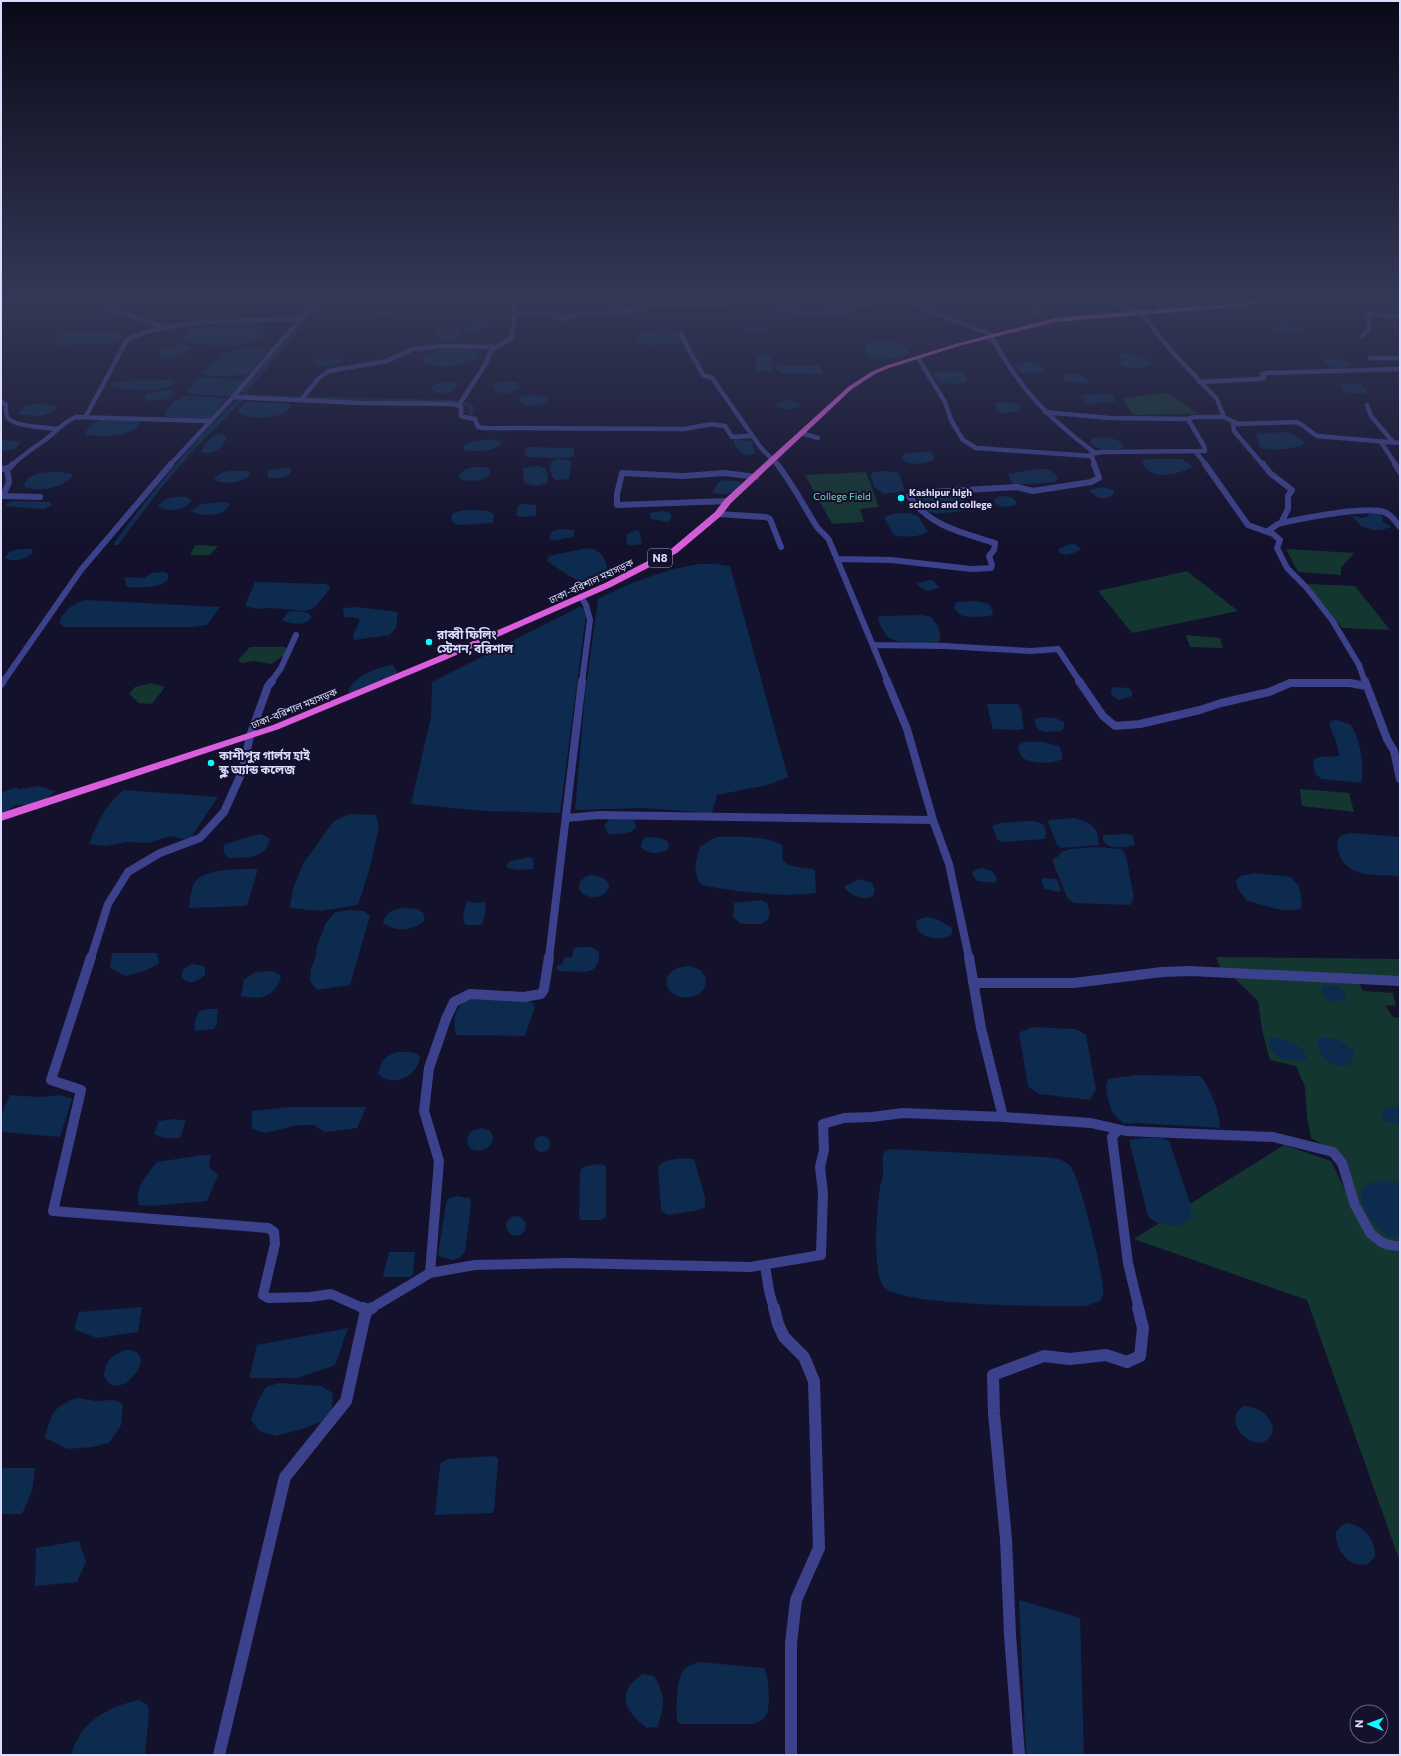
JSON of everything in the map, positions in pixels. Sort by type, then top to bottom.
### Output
[{"type":"highway","name":"ঢাকা-বরিশাল মহাসড়ক","points":[[1,817],[276,727],[442,658],[608,585],[674,551],[718,514],[728,501],[756,477],[850,388],[867,377]]},
{"type":"street","points":[[86,416],[107,377]]},
{"type":"street","points":[[1,684],[81,570],[177,457],[250,377]]},
{"type":"street","points":[[301,400],[314,384],[322,377]]},
{"type":"street","points":[[459,405],[477,377]]},
{"type":"street","points":[[709,377],[712,378],[751,436],[774,460],[792,483],[816,526],[827,536],[873,645],[906,730],[933,820],[951,872],[966,942],[981,1028],[1003,1117]]},
{"type":"street","points":[[930,377],[945,402],[951,420],[963,440],[976,448],[1093,455],[1205,451],[1188,419]]},
{"type":"street","points":[[838,559],[891,560],[971,568],[991,568],[992,565],[989,556],[994,550],[995,543],[942,525],[920,512],[914,506],[909,496],[910,494],[1017,487],[1033,491],[1091,482],[1099,478],[1093,455],[1045,412],[1021,385],[1016,377]]},
{"type":"street","points":[[1195,377],[1217,399],[1224,417]]},
{"type":"street","points":[[1199,382],[1259,379],[1263,377]]},
{"type":"street","points":[[233,397],[459,405]]},
{"type":"street","points":[[1,401],[6,405],[5,412],[9,419],[18,423],[58,429]]},
{"type":"street","points":[[459,405],[461,407],[461,416],[475,420],[478,427],[485,428],[662,430],[684,429],[709,424],[722,424],[732,437],[751,436]]},
{"type":"street","points":[[1367,405],[1371,416],[1393,442]]},
{"type":"street","points":[[1045,412],[1109,418],[1188,419],[1194,417],[1224,417],[1233,423],[1296,422],[1304,425],[1311,433],[1317,436],[1400,443]]},
{"type":"street","points":[[40,497],[3,496],[9,484],[10,478],[4,469],[68,420],[86,416],[210,421]]},
{"type":"street","points":[[1233,423],[1234,431],[1270,473],[1292,490],[1288,496],[1288,508],[1281,523]]},
{"type":"street","points":[[801,433],[818,438]]},
{"type":"street","points":[[1381,442],[1400,472]]},
{"type":"street","points":[[1196,452],[1245,522],[1251,528],[1268,530],[1274,533],[1280,540],[1277,548],[1286,568],[1316,598],[1341,633],[1360,665],[1366,686],[1387,739],[1394,752],[1400,779]]},
{"type":"street","points":[[728,501],[617,505],[617,494],[622,473],[683,476],[725,473],[756,477]]},
{"type":"street","points":[[1268,530],[1281,523],[1352,512],[1372,511],[1383,512],[1392,516],[1400,527]]},
{"type":"street","points":[[718,514],[766,517],[770,519],[781,547]]},
{"type":"street","points":[[430,1273],[439,1161],[424,1110],[429,1068],[446,1019],[454,1002],[470,994],[524,997],[541,994],[544,989],[590,620],[586,605],[581,597]]},
{"type":"street","points":[[296,635],[281,668],[268,686],[256,724],[250,736],[242,772],[224,812],[200,838],[160,853],[128,872],[108,904],[51,1080],[81,1090],[52,1211],[268,1228],[274,1232],[275,1244],[263,1295],[268,1298],[310,1297],[331,1294],[368,1310]]},
{"type":"street","points":[[873,645],[944,646],[1031,651],[1058,650],[1103,716],[1115,726],[1140,724],[1200,710],[1221,703],[1269,692],[1290,683],[1334,683],[1366,686]]},
{"type":"street","points":[[566,818],[600,815],[933,820]]},
{"type":"street","points":[[973,983],[1074,983],[1162,972],[1190,971],[1400,981]]},
{"type":"street","points":[[220,1755],[285,1477],[346,1400],[365,1315],[368,1310],[430,1273],[475,1265],[570,1263],[750,1267],[821,1255],[823,1193],[820,1167],[824,1150],[823,1124],[844,1118],[903,1113],[954,1114],[1091,1123],[1126,1132],[1273,1137],[1333,1152],[1342,1162],[1355,1205],[1370,1233],[1381,1242],[1389,1245],[1400,1246]]},
{"type":"street","points":[[1019,1755],[1010,1635],[1006,1539],[994,1414],[993,1375],[1044,1356],[1070,1359],[1106,1355],[1127,1362],[1140,1356],[1143,1328],[1128,1263],[1112,1137],[1118,1130]]},
{"type":"street","points":[[765,1265],[778,1324],[784,1337],[804,1357],[814,1381],[819,1548],[796,1600],[791,1643],[791,1755]]},
{"type":"green space","points":[[1169,393],[1198,414],[1133,415],[1122,398]]},
{"type":"green space","name":"College Field","points":[[866,472],[879,507],[860,509],[864,522],[832,524],[805,475]]},
{"type":"green space","points":[[195,545],[218,546],[210,555],[190,555]]},
{"type":"green space","points":[[1286,549],[1354,553],[1341,568],[1341,575],[1298,572]]},
{"type":"green space","points":[[1187,571],[1238,611],[1132,633],[1098,591]]},
{"type":"green space","points":[[1307,584],[1355,586],[1390,630],[1342,628]]},
{"type":"green space","points":[[1186,635],[1220,638],[1223,648],[1190,647]]},
{"type":"green space","points":[[250,647],[285,647],[289,652],[271,664],[254,661],[241,663],[238,660]]},
{"type":"green space","points":[[151,683],[165,687],[152,704],[139,703],[129,694],[135,687]]},
{"type":"green space","points":[[1300,789],[1349,793],[1354,812],[1302,806]]},
{"type":"green space","points":[[1216,957],[1400,959],[1400,977],[1221,970]]},
{"type":"green space","points":[[1234,978],[1359,983],[1363,991],[1393,993],[1396,1006],[1385,1005],[1393,1017],[1400,1018],[1400,1240],[1387,1241],[1373,1233],[1337,1152],[1311,1138],[1307,1117],[1305,1087],[1296,1066],[1270,1060],[1262,1030],[1258,1001]]},
{"type":"green space","points":[[1284,1145],[1331,1161],[1364,1229],[1376,1245],[1400,1248],[1400,1562],[1307,1300],[1134,1239]]},
{"type":"water","points":[[934,377],[965,377],[968,382],[954,384],[937,383],[942,382],[940,380],[935,380]]},
{"type":"water","points":[[1064,377],[1084,377],[1089,382],[1075,383],[1062,379]]},
{"type":"water","points":[[203,378],[245,381],[233,395],[230,396],[191,394],[187,391],[195,381]]},
{"type":"water","points":[[174,380],[175,383],[170,386],[154,390],[134,390],[110,386],[115,382],[121,381]]},
{"type":"water","points":[[502,381],[516,382],[520,386],[519,389],[508,394],[496,392],[493,385]]},
{"type":"water","points":[[438,383],[455,383],[458,385],[453,390],[445,393],[437,393],[430,389]]},
{"type":"water","points":[[1347,383],[1362,386],[1368,394],[1347,393],[1340,386]]},
{"type":"water","points":[[171,390],[175,394],[168,399],[147,401],[145,396],[150,393]]},
{"type":"water","points":[[529,395],[548,396],[548,401],[534,406],[519,401],[521,397]]},
{"type":"water","points":[[1082,395],[1113,395],[1115,400],[1114,402],[1088,404],[1082,400],[1080,396]]},
{"type":"water","points":[[183,396],[227,398],[210,419],[166,417],[165,412],[174,402]]},
{"type":"water","points":[[788,400],[799,404],[799,407],[788,410],[777,406],[777,403]]},
{"type":"water","points":[[248,402],[288,403],[292,405],[282,414],[260,418],[239,414],[239,408]]},
{"type":"water","points":[[1000,402],[1017,403],[1020,405],[1020,411],[1004,413],[997,412],[994,404]]},
{"type":"water","points":[[26,405],[53,405],[57,408],[47,414],[38,416],[17,414]]},
{"type":"water","points":[[100,420],[138,420],[140,422],[131,431],[116,436],[85,434],[89,426]]},
{"type":"water","points":[[1284,432],[1296,436],[1305,444],[1281,449],[1267,449],[1258,446],[1259,441],[1256,436],[1257,434]]},
{"type":"water","points":[[222,434],[227,437],[220,448],[210,453],[201,452],[209,440]]},
{"type":"water","points":[[1101,437],[1118,440],[1124,448],[1111,450],[1102,449],[1094,447],[1091,444],[1091,441],[1094,438]]},
{"type":"water","points":[[491,439],[501,442],[500,445],[492,449],[479,451],[465,450],[462,447],[471,442]]},
{"type":"water","points":[[1,440],[21,441],[17,448],[1,452]]},
{"type":"water","points":[[734,440],[752,441],[755,453],[748,455],[740,451],[734,443]]},
{"type":"water","points":[[529,447],[574,448],[574,456],[567,458],[529,457],[524,455],[525,450]]},
{"type":"water","points":[[906,453],[932,453],[935,459],[924,463],[910,464],[904,461],[902,456]]},
{"type":"water","points":[[557,459],[568,460],[571,462],[569,479],[556,480],[552,477],[550,467],[551,462]]},
{"type":"water","points":[[1182,459],[1193,467],[1173,474],[1159,475],[1148,470],[1143,464],[1143,460]]},
{"type":"water","points":[[533,466],[545,468],[548,475],[547,483],[536,486],[526,484],[524,482],[523,468]]},
{"type":"water","points":[[290,467],[292,470],[285,477],[268,478],[267,476],[269,470]]},
{"type":"water","points":[[473,467],[485,467],[489,469],[491,473],[480,480],[467,481],[459,478],[460,474],[466,469]]},
{"type":"water","points":[[1037,469],[1047,469],[1056,474],[1058,479],[1054,482],[1013,485],[1008,474]]},
{"type":"water","points":[[247,471],[250,475],[242,480],[228,483],[214,480],[217,476],[224,472]]},
{"type":"water","points":[[61,472],[72,474],[72,477],[56,487],[37,489],[24,487],[29,478],[33,475]]},
{"type":"water","points":[[873,472],[897,472],[900,476],[905,491],[884,494],[875,488],[870,475]]},
{"type":"water","points":[[723,480],[742,482],[737,489],[730,493],[714,493],[713,491],[718,483]]},
{"type":"water","points":[[1102,487],[1113,490],[1114,494],[1108,498],[1101,498],[1092,493],[1090,490]]},
{"type":"water","points":[[918,495],[963,496],[968,507],[967,510],[950,512],[936,513],[924,511],[920,509],[916,497]]},
{"type":"water","points":[[1001,496],[1011,497],[1017,502],[1014,506],[1004,507],[996,504],[994,499]]},
{"type":"water","points":[[186,497],[191,499],[191,501],[184,507],[176,510],[167,510],[158,507],[161,502],[166,499]]},
{"type":"water","points":[[14,501],[50,502],[52,505],[44,509],[6,506],[7,503]]},
{"type":"water","points":[[222,502],[228,503],[229,505],[222,512],[217,514],[206,515],[191,511],[201,504]]},
{"type":"water","points":[[522,504],[536,505],[536,516],[519,517],[516,515],[518,506]]},
{"type":"water","points":[[459,511],[489,511],[494,514],[493,523],[460,525],[453,523],[451,517],[452,514]]},
{"type":"water","points":[[662,511],[670,513],[672,517],[668,522],[651,519],[650,513]]},
{"type":"water","points":[[897,513],[909,513],[918,516],[928,532],[911,536],[894,535],[884,518]]},
{"type":"water","points":[[1367,514],[1381,514],[1383,518],[1382,521],[1392,527],[1381,530],[1373,530],[1361,526],[1349,515],[1361,518],[1369,516]]},
{"type":"water","points":[[564,529],[574,530],[573,537],[550,540],[550,534],[553,531]]},
{"type":"water","points":[[637,530],[639,531],[642,543],[638,545],[629,545],[626,543],[627,534]]},
{"type":"water","points":[[1070,544],[1075,544],[1081,549],[1068,555],[1060,553],[1058,549]]},
{"type":"water","points":[[587,548],[596,550],[600,553],[606,563],[608,573],[603,581],[588,583],[580,581],[547,561],[549,556]]},
{"type":"water","points":[[19,549],[32,549],[33,553],[19,560],[4,558],[9,552]]},
{"type":"water","points":[[699,564],[730,566],[788,777],[771,784],[717,795],[712,813],[641,808],[575,810],[585,694],[598,599],[647,577]]},
{"type":"water","points":[[164,572],[168,574],[168,580],[160,585],[142,588],[126,586],[125,577],[144,578],[152,573]]},
{"type":"water","points":[[930,580],[934,581],[939,588],[927,591],[917,583]]},
{"type":"water","points":[[255,582],[326,584],[330,586],[330,588],[317,605],[306,611],[271,608],[257,609],[245,606]]},
{"type":"water","points":[[86,600],[220,607],[207,625],[193,627],[65,627],[59,623],[69,608]]},
{"type":"water","points":[[974,601],[986,603],[991,606],[993,615],[976,617],[964,616],[960,615],[954,608],[956,602]]},
{"type":"water","points":[[358,607],[398,612],[396,628],[390,635],[354,640],[353,635],[360,620],[357,618],[344,617],[343,608]]},
{"type":"water","points":[[579,607],[585,608],[586,615],[560,813],[485,811],[411,804],[431,717],[432,682]]},
{"type":"water","points":[[297,611],[309,613],[312,617],[306,622],[298,624],[282,620],[288,612]]},
{"type":"water","points":[[921,615],[931,617],[936,623],[940,632],[939,643],[908,643],[891,639],[883,630],[878,617],[882,616]]},
{"type":"water","points":[[393,665],[397,671],[397,676],[348,692],[355,681],[367,673]]},
{"type":"water","points":[[1115,687],[1129,688],[1132,692],[1132,696],[1119,700],[1112,694],[1111,690]]},
{"type":"water","points":[[988,704],[1018,704],[1021,709],[1024,729],[993,729]]},
{"type":"water","points":[[1042,717],[1055,718],[1064,722],[1064,728],[1061,731],[1047,732],[1039,730],[1035,724],[1035,719]]},
{"type":"water","points":[[1336,720],[1350,724],[1354,729],[1361,752],[1361,783],[1322,779],[1316,775],[1313,765],[1314,759],[1320,757],[1339,756],[1337,744],[1329,724],[1331,721]]},
{"type":"water","points":[[1025,742],[1042,742],[1059,746],[1062,753],[1062,758],[1049,763],[1025,759],[1021,756],[1018,747],[1020,744]]},
{"type":"water","points":[[39,786],[55,791],[42,801],[27,805],[16,805],[1,815],[1,793],[16,787],[19,789]]},
{"type":"water","points":[[124,790],[218,797],[189,840],[170,836],[148,843],[127,842],[106,846],[89,844],[107,807]]},
{"type":"water","points":[[349,814],[376,815],[379,827],[369,871],[358,905],[321,911],[290,908],[293,888],[303,864],[334,821]]},
{"type":"water","points":[[610,818],[633,819],[636,824],[635,828],[633,831],[623,834],[608,834],[604,826]]},
{"type":"water","points":[[1072,818],[1088,823],[1095,829],[1099,839],[1099,845],[1061,848],[1057,845],[1048,822],[1049,820]]},
{"type":"water","points":[[1027,821],[1039,822],[1044,826],[1046,829],[1045,839],[1002,842],[997,839],[992,826],[1000,823]]},
{"type":"water","points":[[1351,833],[1400,837],[1400,876],[1365,874],[1356,871],[1343,862],[1339,854],[1337,845],[1338,840],[1340,836]]},
{"type":"water","points":[[259,834],[270,839],[268,846],[259,854],[235,858],[228,858],[225,855],[225,844]]},
{"type":"water","points":[[1128,834],[1133,836],[1135,845],[1114,847],[1106,844],[1103,840],[1103,835]]},
{"type":"water","points":[[647,837],[661,838],[668,842],[669,848],[658,853],[647,852],[641,847],[641,844]]},
{"type":"water","points":[[717,837],[759,838],[782,845],[783,861],[790,865],[815,870],[816,893],[789,895],[774,894],[701,885],[696,875],[696,861],[700,846]]},
{"type":"water","points":[[1096,847],[1122,849],[1126,856],[1134,898],[1130,905],[1074,903],[1068,899],[1053,863],[1053,859],[1059,856],[1061,852],[1071,849]]},
{"type":"water","points":[[530,857],[533,859],[534,869],[518,870],[507,868],[507,864],[511,861]]},
{"type":"water","points":[[981,868],[992,872],[997,881],[995,883],[977,881],[972,874],[973,871]]},
{"type":"water","points":[[258,869],[247,906],[189,908],[194,883],[206,874],[223,870]]},
{"type":"water","points":[[1254,873],[1291,877],[1299,887],[1302,904],[1300,909],[1279,909],[1246,900],[1238,889],[1236,881],[1240,876]]},
{"type":"water","points":[[590,875],[598,876],[608,882],[609,886],[605,893],[593,897],[582,893],[579,889],[579,884],[582,879]]},
{"type":"water","points":[[1042,878],[1057,879],[1061,890],[1059,892],[1045,889],[1042,884]]},
{"type":"water","points":[[860,879],[872,883],[875,890],[873,896],[865,898],[858,897],[845,889],[845,886]]},
{"type":"water","points":[[761,900],[767,903],[770,912],[768,920],[761,924],[741,924],[733,917],[734,903]]},
{"type":"water","points":[[467,901],[472,903],[486,903],[485,916],[482,925],[466,925],[464,923],[463,915]]},
{"type":"water","points":[[413,908],[422,912],[424,914],[424,921],[415,927],[405,929],[389,927],[384,924],[383,922],[389,913],[397,909]]},
{"type":"water","points":[[350,910],[364,911],[370,916],[350,985],[317,990],[310,981],[311,968],[315,959],[317,946],[326,923],[335,912]]},
{"type":"water","points":[[926,917],[943,922],[952,928],[952,934],[948,937],[942,938],[923,935],[916,926],[917,920]]},
{"type":"water","points":[[592,947],[597,951],[599,954],[599,960],[596,966],[592,970],[580,972],[557,970],[557,966],[563,963],[563,958],[572,957],[574,948]]},
{"type":"water","points":[[112,953],[157,953],[159,963],[147,970],[126,976],[110,968]]},
{"type":"water","points":[[192,964],[203,966],[205,968],[205,974],[194,982],[188,982],[182,978],[182,973]]},
{"type":"water","points":[[690,966],[700,970],[706,977],[705,987],[700,993],[694,996],[676,996],[667,986],[667,979],[670,973]]},
{"type":"water","points":[[271,971],[279,974],[281,978],[278,985],[270,994],[255,998],[241,996],[244,980],[255,972]]},
{"type":"water","points":[[1323,985],[1338,986],[1345,993],[1346,998],[1337,1001],[1327,1000],[1321,988]]},
{"type":"water","points":[[468,998],[524,1000],[532,1002],[535,1007],[525,1036],[456,1035],[454,1024],[457,1010]]},
{"type":"water","points":[[218,1009],[217,1023],[214,1029],[194,1031],[195,1021],[199,1011]]},
{"type":"water","points":[[1031,1027],[1075,1029],[1086,1035],[1096,1090],[1090,1100],[1039,1094],[1028,1086],[1019,1033]]},
{"type":"water","points":[[1276,1037],[1296,1045],[1304,1051],[1307,1061],[1290,1060],[1276,1056],[1269,1048],[1270,1039]]},
{"type":"water","points":[[1321,1037],[1339,1040],[1355,1052],[1353,1059],[1347,1066],[1336,1065],[1324,1057],[1318,1049],[1317,1043]]},
{"type":"water","points":[[398,1052],[416,1053],[420,1057],[415,1070],[410,1075],[397,1080],[390,1080],[378,1074],[384,1059]]},
{"type":"water","points":[[1136,1075],[1200,1076],[1214,1100],[1219,1116],[1220,1128],[1136,1123],[1124,1124],[1112,1112],[1106,1086],[1108,1079]]},
{"type":"water","points":[[10,1095],[39,1097],[60,1095],[72,1099],[60,1137],[1,1132],[1,1115]]},
{"type":"water","points":[[289,1107],[366,1107],[357,1128],[325,1132],[314,1125],[299,1125],[265,1133],[252,1129],[252,1111]]},
{"type":"water","points":[[1400,1107],[1400,1125],[1383,1120],[1381,1115],[1383,1109]]},
{"type":"water","points":[[175,1119],[186,1121],[180,1138],[163,1138],[154,1134],[159,1121]]},
{"type":"water","points":[[481,1128],[489,1130],[493,1140],[488,1148],[478,1151],[468,1146],[467,1138],[472,1131]]},
{"type":"water","points":[[542,1136],[548,1138],[550,1144],[548,1150],[542,1152],[536,1150],[534,1144],[536,1138]]},
{"type":"water","points":[[1141,1138],[1162,1138],[1169,1141],[1191,1206],[1191,1218],[1184,1223],[1171,1226],[1154,1221],[1148,1216],[1129,1140]]},
{"type":"water","points":[[891,1149],[1043,1157],[1058,1159],[1068,1164],[1075,1175],[1080,1190],[1097,1252],[1103,1286],[1103,1295],[1100,1301],[1086,1306],[981,1304],[921,1299],[899,1294],[885,1288],[878,1270],[876,1240],[880,1186],[883,1177],[883,1155],[884,1152]]},
{"type":"water","points":[[211,1155],[209,1167],[218,1175],[207,1201],[152,1206],[139,1205],[139,1188],[145,1177],[157,1162]]},
{"type":"water","points":[[694,1159],[705,1197],[705,1207],[699,1210],[668,1215],[664,1213],[661,1209],[658,1167],[669,1160]]},
{"type":"water","points":[[597,1164],[606,1166],[606,1215],[605,1218],[600,1220],[581,1220],[579,1218],[580,1171],[583,1167]]},
{"type":"water","points":[[1379,1181],[1393,1181],[1400,1184],[1400,1235],[1389,1237],[1379,1229],[1369,1217],[1363,1205],[1361,1191],[1370,1183]]},
{"type":"water","points":[[457,1196],[470,1198],[471,1206],[465,1251],[459,1258],[450,1260],[438,1255],[446,1204],[449,1198]]},
{"type":"water","points":[[516,1216],[523,1219],[526,1226],[523,1233],[516,1236],[509,1233],[506,1226],[509,1219]]},
{"type":"water","points":[[389,1252],[415,1252],[413,1274],[411,1277],[383,1277]]},
{"type":"water","points":[[142,1307],[138,1332],[97,1338],[74,1329],[79,1312]]},
{"type":"water","points":[[348,1328],[335,1365],[298,1378],[249,1378],[257,1345]]},
{"type":"water","points":[[125,1350],[136,1352],[141,1358],[140,1366],[135,1375],[127,1382],[119,1386],[111,1384],[104,1376],[107,1363],[117,1354]]},
{"type":"water","points":[[279,1383],[321,1386],[333,1393],[332,1410],[321,1422],[302,1429],[276,1436],[259,1431],[251,1419],[258,1401],[266,1387]]},
{"type":"water","points":[[77,1398],[96,1401],[113,1400],[123,1404],[121,1425],[109,1443],[92,1447],[68,1449],[45,1438],[54,1412],[63,1404]]},
{"type":"water","points":[[1244,1406],[1262,1412],[1271,1421],[1273,1427],[1272,1432],[1269,1438],[1263,1442],[1256,1442],[1249,1439],[1242,1434],[1237,1427],[1235,1420],[1237,1412]]},
{"type":"water","points":[[493,1456],[498,1458],[498,1463],[494,1510],[492,1513],[435,1515],[440,1466],[442,1462],[448,1459]]},
{"type":"water","points":[[1,1468],[35,1468],[32,1491],[22,1514],[1,1514]]},
{"type":"water","points":[[1347,1523],[1364,1530],[1371,1539],[1375,1550],[1375,1556],[1368,1564],[1355,1564],[1344,1557],[1336,1539],[1336,1532],[1342,1525]]},
{"type":"water","points":[[79,1541],[86,1562],[77,1582],[35,1586],[36,1548]]},
{"type":"water","points":[[1019,1600],[1080,1618],[1084,1755],[1026,1755]]},
{"type":"water","points":[[699,1662],[764,1668],[769,1692],[768,1711],[765,1717],[761,1721],[753,1724],[680,1724],[677,1721],[679,1681],[683,1671],[686,1668]]},
{"type":"water","points":[[643,1674],[654,1676],[662,1695],[662,1713],[657,1727],[647,1728],[639,1722],[628,1708],[626,1701],[626,1695],[629,1688],[634,1681]]},
{"type":"water","points":[[139,1700],[148,1705],[149,1713],[145,1755],[71,1755],[75,1743],[81,1733],[97,1717],[116,1707]]},
{"type":"waterway","points":[[248,395],[244,392],[256,377]]},
{"type":"waterway","points":[[246,396],[456,402]]},
{"type":"waterway","points":[[116,544],[174,469],[222,416],[240,400]]},
{"type":"waterway","points":[[465,403],[472,407],[471,414]]},
{"type":"place","name":"Kashipur high school and college","points":[[901,498]]},
{"type":"place","name":"রাব্বী ফিলিং স্টেশন, বরিশাল","points":[[429,642]]},
{"type":"place","name":"কাশীপুর গার্লস হাই স্কুল অ্যান্ড কলেজ","points":[[211,763]]}]
